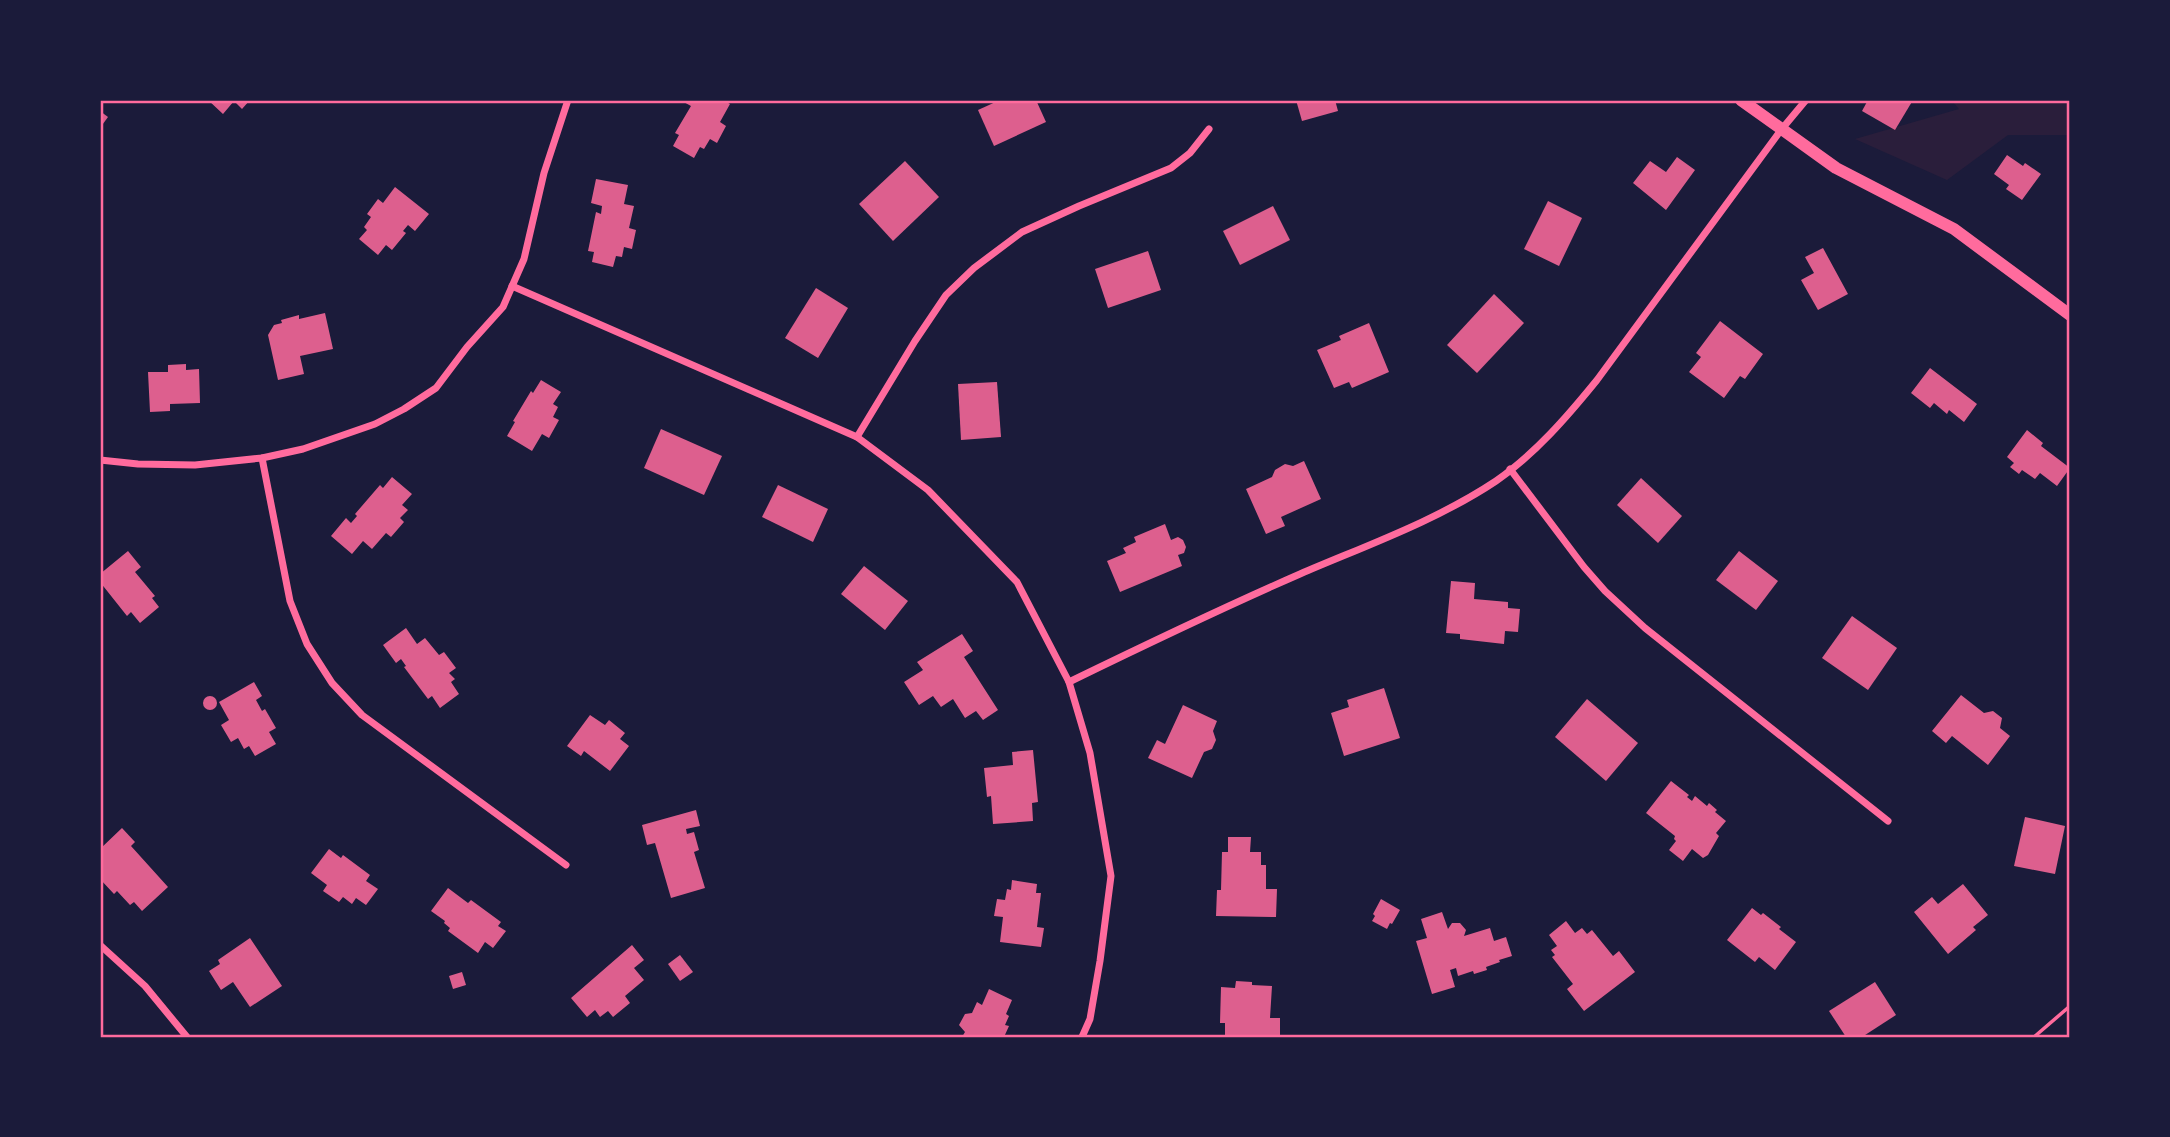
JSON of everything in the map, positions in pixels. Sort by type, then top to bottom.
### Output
[{"type":"street","points":[[100,460],[195,465],[262,458],[303,449],[364,428],[404,409],[436,387],[503,307],[524,259],[544,173],[568,100]]},
{"type":"street","points":[[1741,100],[1836,168],[1954,229],[2070,315]]},
{"type":"street","points":[[1069,682],[1229,605],[1454,506],[1510,470],[1569,414],[1597,380],[1781,130],[1807,100]]},
{"type":"street","points":[[857,437],[946,295],[974,268],[1022,232],[1171,169],[1191,153],[1209,129]]},
{"type":"street","points":[[512,286],[857,437],[928,490],[1017,582],[1069,682],[1090,753],[1111,877],[1090,1019],[1082,1037]]},
{"type":"street","points":[[262,458],[290,601],[307,644],[332,683],[362,716],[566,864]]},
{"type":"street","points":[[1510,470],[1605,591],[1645,628],[1888,821]]},
{"type":"street","points":[[100,945],[145,986],[187,1037]]},
{"type":"path","points":[[2034,1037],[2070,1006]]},
{"type":"shaded area","points":[[1951,100],[2070,100],[2070,135],[2008,135],[1947,180],[1855,139],[1959,109]]},
{"type":"building","points":[[208,100],[250,100],[242,109],[234,101],[223,114]]},
{"type":"building","points":[[680,100],[723,100],[730,104],[720,122],[726,126],[717,143],[710,139],[704,149],[700,147],[694,158],[673,146],[679,135],[675,133],[691,106]]},
{"type":"building","points":[[1000,100],[1036,100],[1046,122],[994,146],[978,110]]},
{"type":"building","points":[[1296,100],[1335,100],[1338,111],[1302,121]]},
{"type":"building","points":[[1868,100],[1913,100],[1895,130],[1862,111]]},
{"type":"building","points":[[100,111],[108,117],[100,128]]},
{"type":"building","points":[[2007,155],[2041,174],[2022,200],[2006,189],[2009,185],[1994,174]]},
{"type":"building","points":[[1677,157],[1695,170],[1666,210],[1633,183],[1650,161],[1666,172]]},
{"type":"building","points":[[905,161],[939,197],[893,241],[859,204]]},
{"type":"building","points":[[596,179],[628,185],[624,204],[634,206],[629,228],[636,230],[632,249],[624,247],[622,257],[616,256],[613,267],[592,262],[594,252],[588,251],[596,212],[601,214],[602,206],[591,203]]},
{"type":"building","points":[[395,187],[429,214],[415,231],[408,225],[403,231],[406,233],[392,250],[386,245],[378,255],[359,239],[367,230],[364,227],[371,217],[367,214],[378,199],[383,203]]},
{"type":"building","points":[[1548,201],[1582,218],[1559,266],[1524,249]]},
{"type":"building","points":[[1273,206],[1290,240],[1240,265],[1223,231]]},
{"type":"building","points":[[1823,248],[1848,294],[1818,310],[1801,280],[1814,273],[1805,257]]},
{"type":"building","points":[[1148,251],[1161,290],[1108,308],[1095,269]]},
{"type":"building","points":[[816,288],[848,308],[818,358],[785,338]]},
{"type":"building","points":[[1494,294],[1524,323],[1477,373],[1447,345]]},
{"type":"building","points":[[325,313],[333,349],[300,356],[304,374],[278,380],[268,335],[274,325],[299,315],[299,319]]},
{"type":"building","points":[[1720,321],[1763,354],[1745,379],[1740,376],[1724,398],[1689,372],[1701,357],[1696,353]]},
{"type":"building","points":[[1369,323],[1389,372],[1352,388],[1349,382],[1334,388],[1317,350],[1341,340],[1339,336]]},
{"type":"building","points":[[186,364],[186,370],[199,369],[200,403],[170,404],[170,411],[150,412],[148,372],[168,372],[168,365]]},
{"type":"building","points":[[1930,368],[1977,404],[1964,422],[1949,410],[1947,414],[1934,403],[1930,408],[1911,393]]},
{"type":"building","points":[[541,380],[561,392],[553,404],[558,407],[553,417],[559,420],[549,438],[542,434],[532,451],[507,436],[531,391],[533,393]]},
{"type":"building","points":[[997,382],[1001,437],[961,440],[958,384]]},
{"type":"building","points":[[661,429],[722,456],[704,495],[644,468]]},
{"type":"building","points":[[2027,430],[2043,443],[2041,446],[2070,468],[2057,486],[2040,473],[2035,479],[2022,470],[2019,474],[2010,467],[2014,463],[2007,457]]},
{"type":"building","points":[[1304,461],[1321,499],[1281,517],[1285,526],[1266,534],[1246,489],[1272,477],[1275,470],[1285,464],[1293,466]]},
{"type":"building","points":[[392,477],[412,494],[402,505],[408,510],[400,518],[404,522],[391,537],[386,533],[372,549],[363,541],[352,554],[331,536],[346,518],[351,523],[357,516],[355,514],[380,485],[383,488]]},
{"type":"building","points":[[1641,478],[1682,516],[1658,543],[1617,505]]},
{"type":"building","points":[[778,485],[828,509],[813,542],[762,517]]},
{"type":"building","points":[[1165,524],[1171,540],[1178,537],[1186,547],[1184,553],[1178,555],[1182,566],[1120,592],[1107,561],[1126,553],[1123,548],[1136,542],[1134,537]]},
{"type":"building","points":[[128,551],[141,567],[135,572],[155,596],[152,598],[159,607],[140,623],[131,612],[127,616],[100,582],[100,574]]},
{"type":"building","points":[[1739,551],[1778,581],[1756,610],[1716,580]]},
{"type":"building","points":[[864,566],[908,601],[885,630],[841,594]]},
{"type":"building","points":[[1451,581],[1475,583],[1474,599],[1508,602],[1508,608],[1520,609],[1518,632],[1505,631],[1504,644],[1460,639],[1460,634],[1446,633]]},
{"type":"building","points":[[1852,616],[1897,648],[1868,690],[1822,658]]},
{"type":"building","points":[[406,628],[417,644],[425,638],[439,655],[444,652],[456,668],[449,673],[455,679],[451,682],[459,694],[440,708],[432,696],[428,699],[401,659],[396,663],[383,645]]},
{"type":"building","points":[[962,634],[973,651],[964,657],[998,710],[983,720],[976,711],[965,718],[953,699],[941,707],[933,696],[919,705],[904,682],[923,670],[917,662]]},
{"type":"building","points":[[254,682],[262,696],[256,700],[276,728],[269,732],[276,744],[255,756],[249,746],[244,749],[238,738],[231,742],[221,725],[229,720],[219,702]]},
{"type":"building","points":[[1384,688],[1400,738],[1344,756],[1331,713],[1349,707],[1347,700]]},
{"type":"building","points":[[1961,695],[1984,713],[1993,711],[2002,718],[2000,728],[2010,736],[1988,765],[1952,736],[1946,743],[1932,731]]},
{"type":"building","points":[[207,696],[213,696],[217,703],[213,710],[207,710],[203,706],[203,700]]},
{"type":"building","points":[[1587,699],[1638,743],[1606,781],[1555,737]]},
{"type":"building","points":[[1183,705],[1217,721],[1213,731],[1216,740],[1212,749],[1204,752],[1192,778],[1148,758],[1157,740],[1165,744]]},
{"type":"building","points":[[590,715],[605,725],[609,720],[625,733],[620,739],[629,746],[610,771],[584,751],[581,756],[567,746]]},
{"type":"building","points":[[1033,750],[1038,802],[1032,803],[1033,821],[993,824],[991,796],[987,797],[984,768],[1013,765],[1012,752]]},
{"type":"building","points":[[1671,781],[1689,795],[1687,797],[1692,801],[1695,796],[1707,806],[1709,803],[1726,821],[1716,833],[1719,836],[1708,855],[1703,858],[1692,849],[1683,861],[1669,850],[1676,841],[1675,836],[1646,813]]},
{"type":"building","points":[[696,810],[700,826],[686,829],[687,834],[694,832],[699,850],[694,852],[705,888],[671,898],[655,843],[647,845],[642,825]]},
{"type":"building","points":[[2025,817],[2065,826],[2055,874],[2014,866]]},
{"type":"building","points":[[122,828],[135,842],[131,846],[168,887],[142,911],[134,902],[130,905],[117,891],[114,894],[100,879],[100,849]]},
{"type":"building","points":[[1228,837],[1251,837],[1250,852],[1261,852],[1261,865],[1266,865],[1266,889],[1277,889],[1276,917],[1216,916],[1217,890],[1221,890],[1222,852],[1228,852]]},
{"type":"building","points":[[329,849],[341,858],[343,855],[370,875],[366,881],[378,889],[366,905],[356,898],[352,904],[343,897],[339,902],[323,891],[327,885],[311,873]]},
{"type":"building","points":[[1012,880],[1037,884],[1036,893],[1041,893],[1037,927],[1044,928],[1041,947],[1000,942],[1003,917],[994,916],[997,899],[1005,900],[1007,889],[1011,890]]},
{"type":"building","points":[[1963,884],[1988,915],[1973,927],[1976,930],[1948,954],[1914,912],[1932,897],[1938,904]]},
{"type":"building","points":[[448,888],[468,903],[471,900],[501,922],[498,926],[506,931],[493,948],[485,942],[478,953],[448,931],[450,928],[445,921],[431,911]]},
{"type":"building","points":[[1381,899],[1400,910],[1387,929],[1372,921]]},
{"type":"building","points":[[1752,908],[1761,915],[1763,913],[1796,942],[1775,970],[1759,957],[1755,962],[1727,940]]},
{"type":"building","points":[[1442,912],[1448,929],[1452,923],[1460,923],[1466,930],[1464,936],[1490,928],[1494,941],[1506,937],[1512,956],[1474,974],[1473,971],[1458,976],[1456,968],[1450,970],[1455,987],[1432,994],[1416,941],[1427,938],[1421,919]]},
{"type":"building","points":[[1566,921],[1575,933],[1582,928],[1587,934],[1592,930],[1613,956],[1619,951],[1635,972],[1584,1011],[1567,989],[1573,984],[1552,957],[1555,955],[1551,950],[1557,946],[1549,935]]},
{"type":"building","points":[[250,938],[282,986],[250,1007],[233,982],[221,990],[209,971],[220,964],[218,960]]},
{"type":"building","points":[[632,945],[644,960],[634,968],[644,980],[625,996],[630,1003],[613,1017],[608,1011],[600,1017],[595,1010],[587,1017],[571,998]]},
{"type":"building","points":[[680,955],[693,972],[680,981],[668,964]]},
{"type":"building","points":[[462,972],[466,985],[453,989],[449,976]]},
{"type":"building","points":[[1236,981],[1272,986],[1270,1018],[1280,1018],[1280,1037],[1225,1037],[1225,1023],[1220,1023],[1221,987],[1235,988]]},
{"type":"building","points":[[1875,982],[1896,1015],[1862,1037],[1846,1037],[1829,1011]]},
{"type":"building","points":[[989,989],[1012,1000],[1006,1014],[1009,1016],[1005,1025],[1009,1026],[1004,1037],[962,1037],[965,1032],[959,1025],[965,1014],[972,1013],[977,1002],[982,1005]]}]
